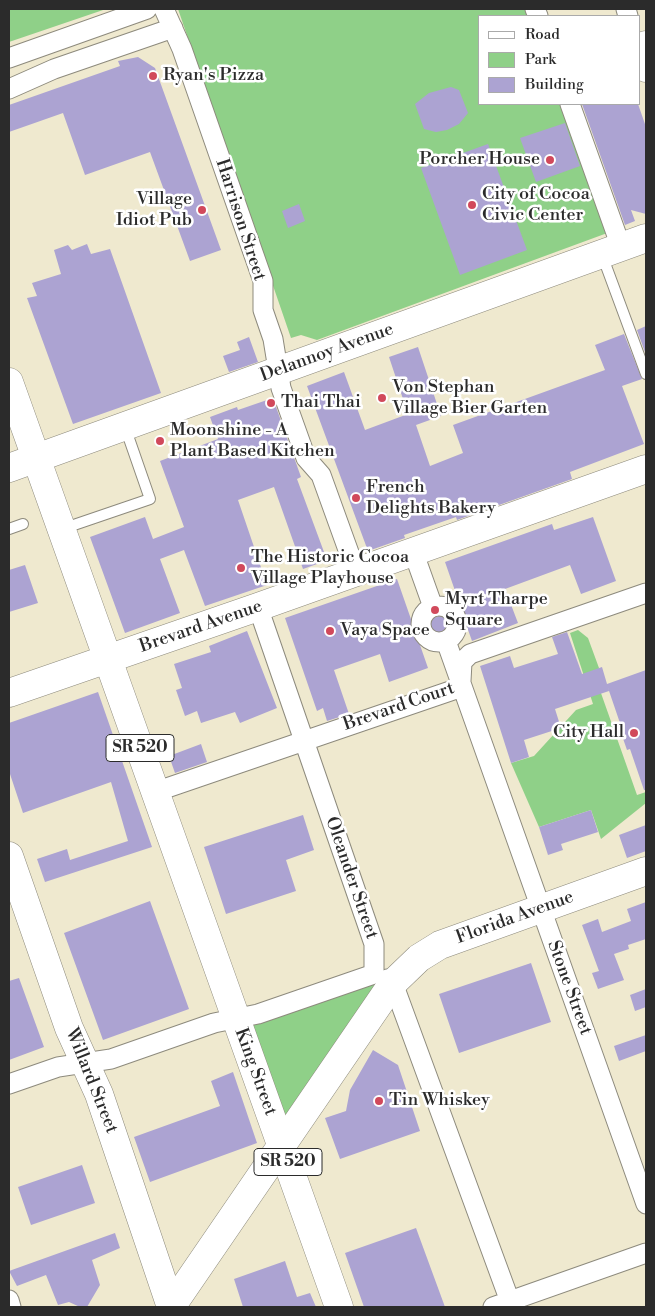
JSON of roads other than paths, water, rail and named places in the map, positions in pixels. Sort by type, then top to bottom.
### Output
[{"type":"street","points":[[9,58],[147,9]]},
{"type":"street","name":"Harrison Street","points":[[164,9],[173,28],[263,281],[263,310],[273,340],[281,388],[306,458],[321,475],[356,572]]},
{"type":"street","points":[[9,89],[54,69],[173,28]]},
{"type":"street","points":[[570,105],[612,251]]},
{"type":"street","name":"Delannoy Avenue","points":[[9,468],[646,238]]},
{"type":"street","name":"SR 520","points":[[9,382],[155,792]]},
{"type":"street","name":"Brevard Avenue","points":[[9,693],[646,469]]},
{"type":"street","points":[[414,551],[433,607]]},
{"type":"street","name":"Brevard Court","points":[[155,792],[462,687],[460,673],[462,662],[470,654],[646,593]]},
{"type":"street","points":[[445,606],[451,610],[457,620],[456,632],[446,641],[430,640],[423,631],[422,619],[424,614],[433,607],[445,606]]},
{"type":"street","name":"Oleander Street","points":[[258,607],[384,978],[505,1305]]},
{"type":"street","points":[[446,641],[462,687]]},
{"type":"street","name":"Stone Street","points":[[462,687],[646,1204]]},
{"type":"street","name":"King Street","points":[[155,792],[339,1307]]},
{"type":"street","name":"Willard Street","points":[[9,856],[69,1028],[99,1094],[171,1307]]},
{"type":"street","name":"Florida Avenue","points":[[9,1084],[58,1068],[111,1059],[236,1017],[258,1014],[384,978],[440,946],[646,871]]},
{"type":"street","points":[[171,1307],[282,1146],[384,978]]},
{"type":"street","points":[[505,1305],[646,1253]]},
{"type":"street","points":[[9,1300],[11,1307]]},
{"type":"lane","points":[[612,251],[646,374]]},
{"type":"lane","points":[[62,529],[150,499],[125,426]]},
{"type":"lane","points":[[9,529],[23,524]]},
{"type":"place","name":"Ryan's Pizza","points":[[153,76]]},
{"type":"place","name":"Porcher House","points":[[550,160]]},
{"type":"place","name":"City of Cocoa Civic Center","points":[[472,205]]},
{"type":"place","name":"Village Idiot Pub","points":[[202,210]]},
{"type":"place","name":"Von Stephan Village Bier Garten","points":[[382,398]]},
{"type":"place","name":"Thai Thai","points":[[271,403]]},
{"type":"place","name":"Moonshine - A Plant Based Kitchen","points":[[160,441]]},
{"type":"place","name":"French Delights Bakery","points":[[356,498]]},
{"type":"place","name":"The Historic Cocoa Village Playhouse","points":[[241,568]]},
{"type":"place","name":"Myrt Tharpe Square","points":[[435,610]]},
{"type":"place","name":"Vaya Space","points":[[330,631]]},
{"type":"place","name":"City Hall","points":[[634,733]]},
{"type":"place","name":"Tin Whiskey","points":[[379,1101]]}]
